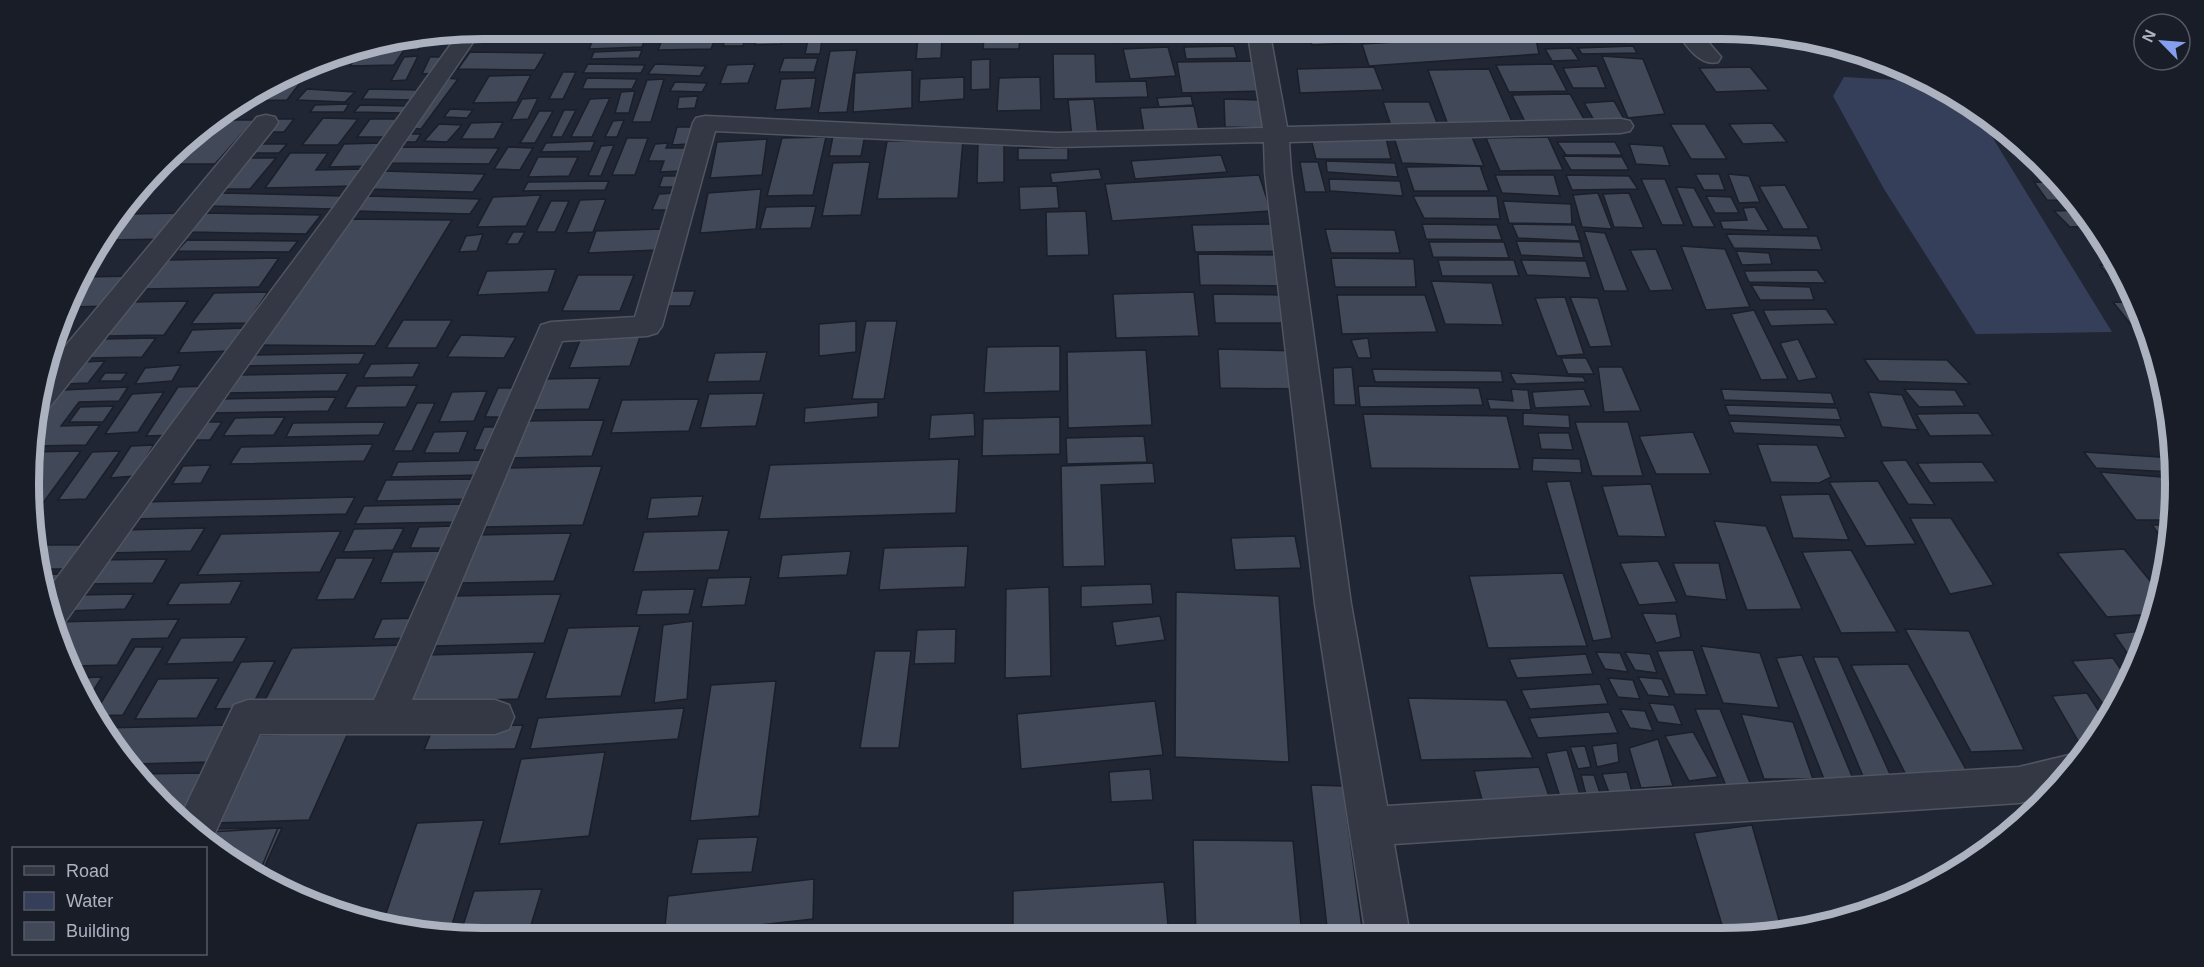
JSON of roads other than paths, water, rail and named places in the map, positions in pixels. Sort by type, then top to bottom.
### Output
[{"type":"street","points":[[1260,39],[1276,133],[1278,172],[1333,604],[1387,928]]},
{"type":"street","points":[[1695,39],[1710,57]]},
{"type":"street","points":[[56,606],[338,220],[465,40]]},
{"type":"street","points":[[51,384],[266,122]]},
{"type":"street","points":[[386,717],[551,332],[647,326],[705,123],[1057,140],[1621,126]]},
{"type":"street","points":[[198,824],[248,717],[495,717]]},
{"type":"street","points":[[1370,826],[2025,798],[2047,785]]},
{"type":"water","points":[[1844,77],[1907,81],[1943,99],[1987,128],[2112,332],[1976,334],[1884,189],[1833,96]]}]
